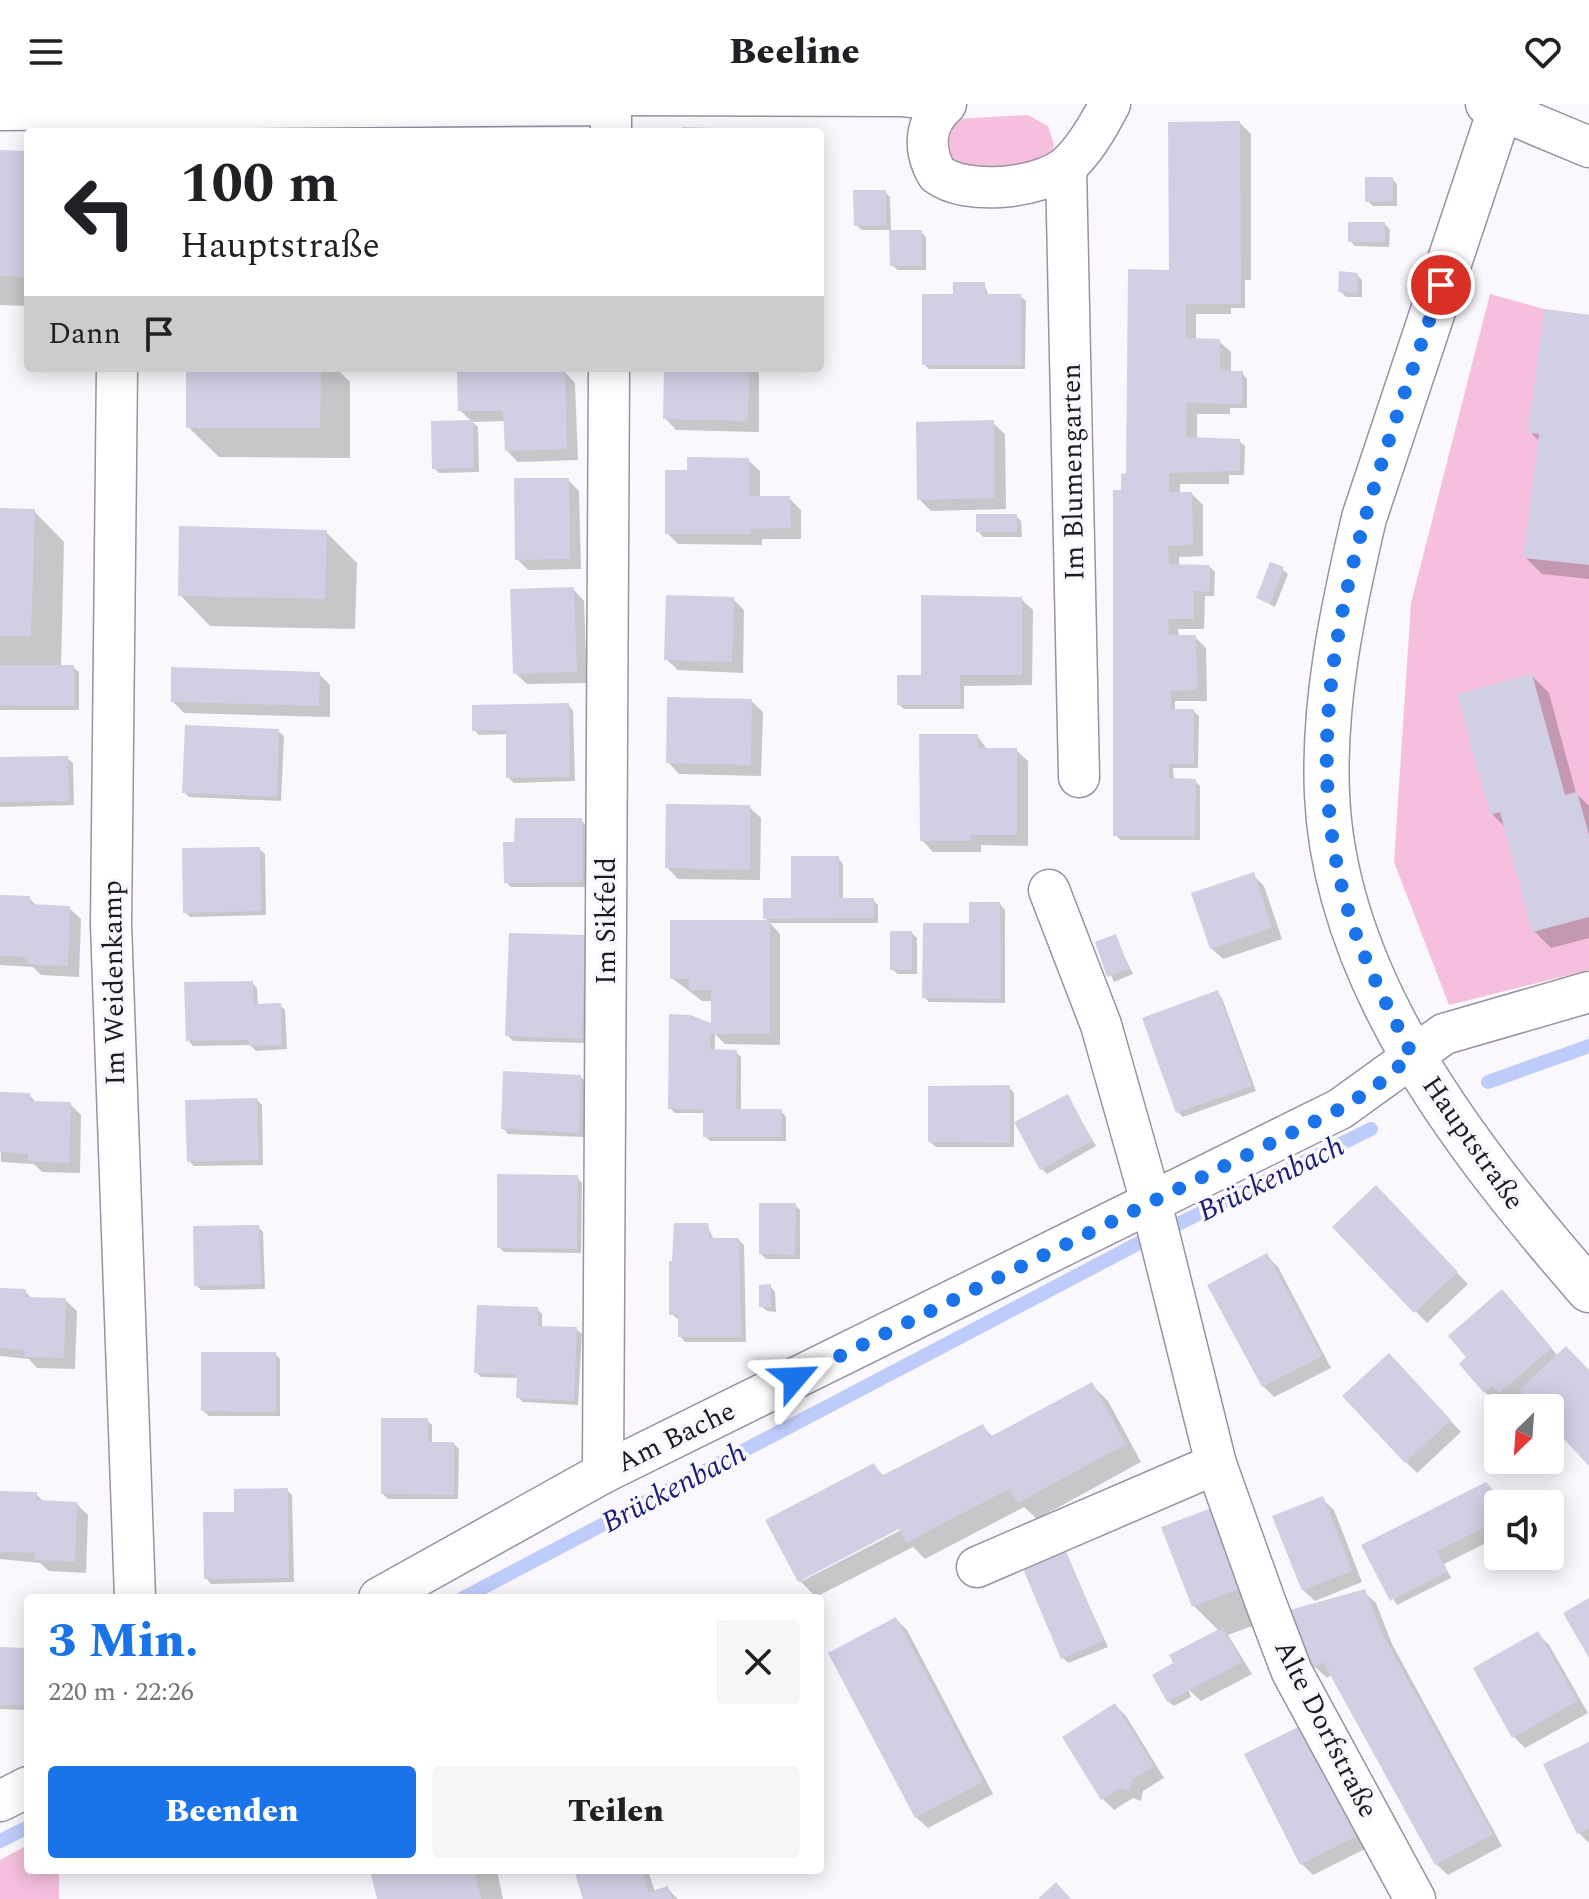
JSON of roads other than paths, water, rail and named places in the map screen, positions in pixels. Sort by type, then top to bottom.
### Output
[{"type":"street","points":[[942,107],[929,127],[926,145],[930,162],[948,183],[963,188],[1030,183],[1066,167],[1110,104]]},
{"type":"street","points":[[1496,106],[1589,147]]},
{"type":"street","name":"Hauptstraße","points":[[1496,106],[1364,518],[1349,584],[1330,704],[1327,798],[1345,900],[1363,951],[1412,1055],[1481,1159],[1589,1290]]},
{"type":"street","points":[[0,110],[131,115],[611,119]]},
{"type":"street","name":"Im Blumengarten","points":[[1066,167],[1079,777]]},
{"type":"street","name":"Im Weidenkamp","points":[[117,372],[111,924],[135,1594]]},
{"type":"street","name":"Im Sikfeld","points":[[603,1473],[609,372]]},
{"type":"street","points":[[1049,890],[1101,1025],[1151,1202]]},
{"type":"street","name":"Am Bache","points":[[386,1594],[603,1473],[1340,1109],[1374,1088],[1412,1055],[1444,1034],[1589,992]]},
{"type":"street","name":"Alte Dorfstraße","points":[[1151,1202],[1216,1464],[1292,1672],[1415,1899]]},
{"type":"street","points":[[977,1567],[1216,1464]]},
{"type":"street","points":[[0,1801],[24,1789]]},
{"type":"lane","points":[[611,119],[902,106],[942,107]]},
{"type":"waterway","name":"Brückenbach","points":[[1488,1082],[1589,1046]]},
{"type":"waterway","name":"Brückenbach","points":[[1170,1228],[1371,1129]]},
{"type":"waterway","name":"Brückenbach","points":[[471,1594],[1139,1243]]},
{"type":"waterway","name":"Brückenbach","points":[[0,1841],[24,1829]]}]
